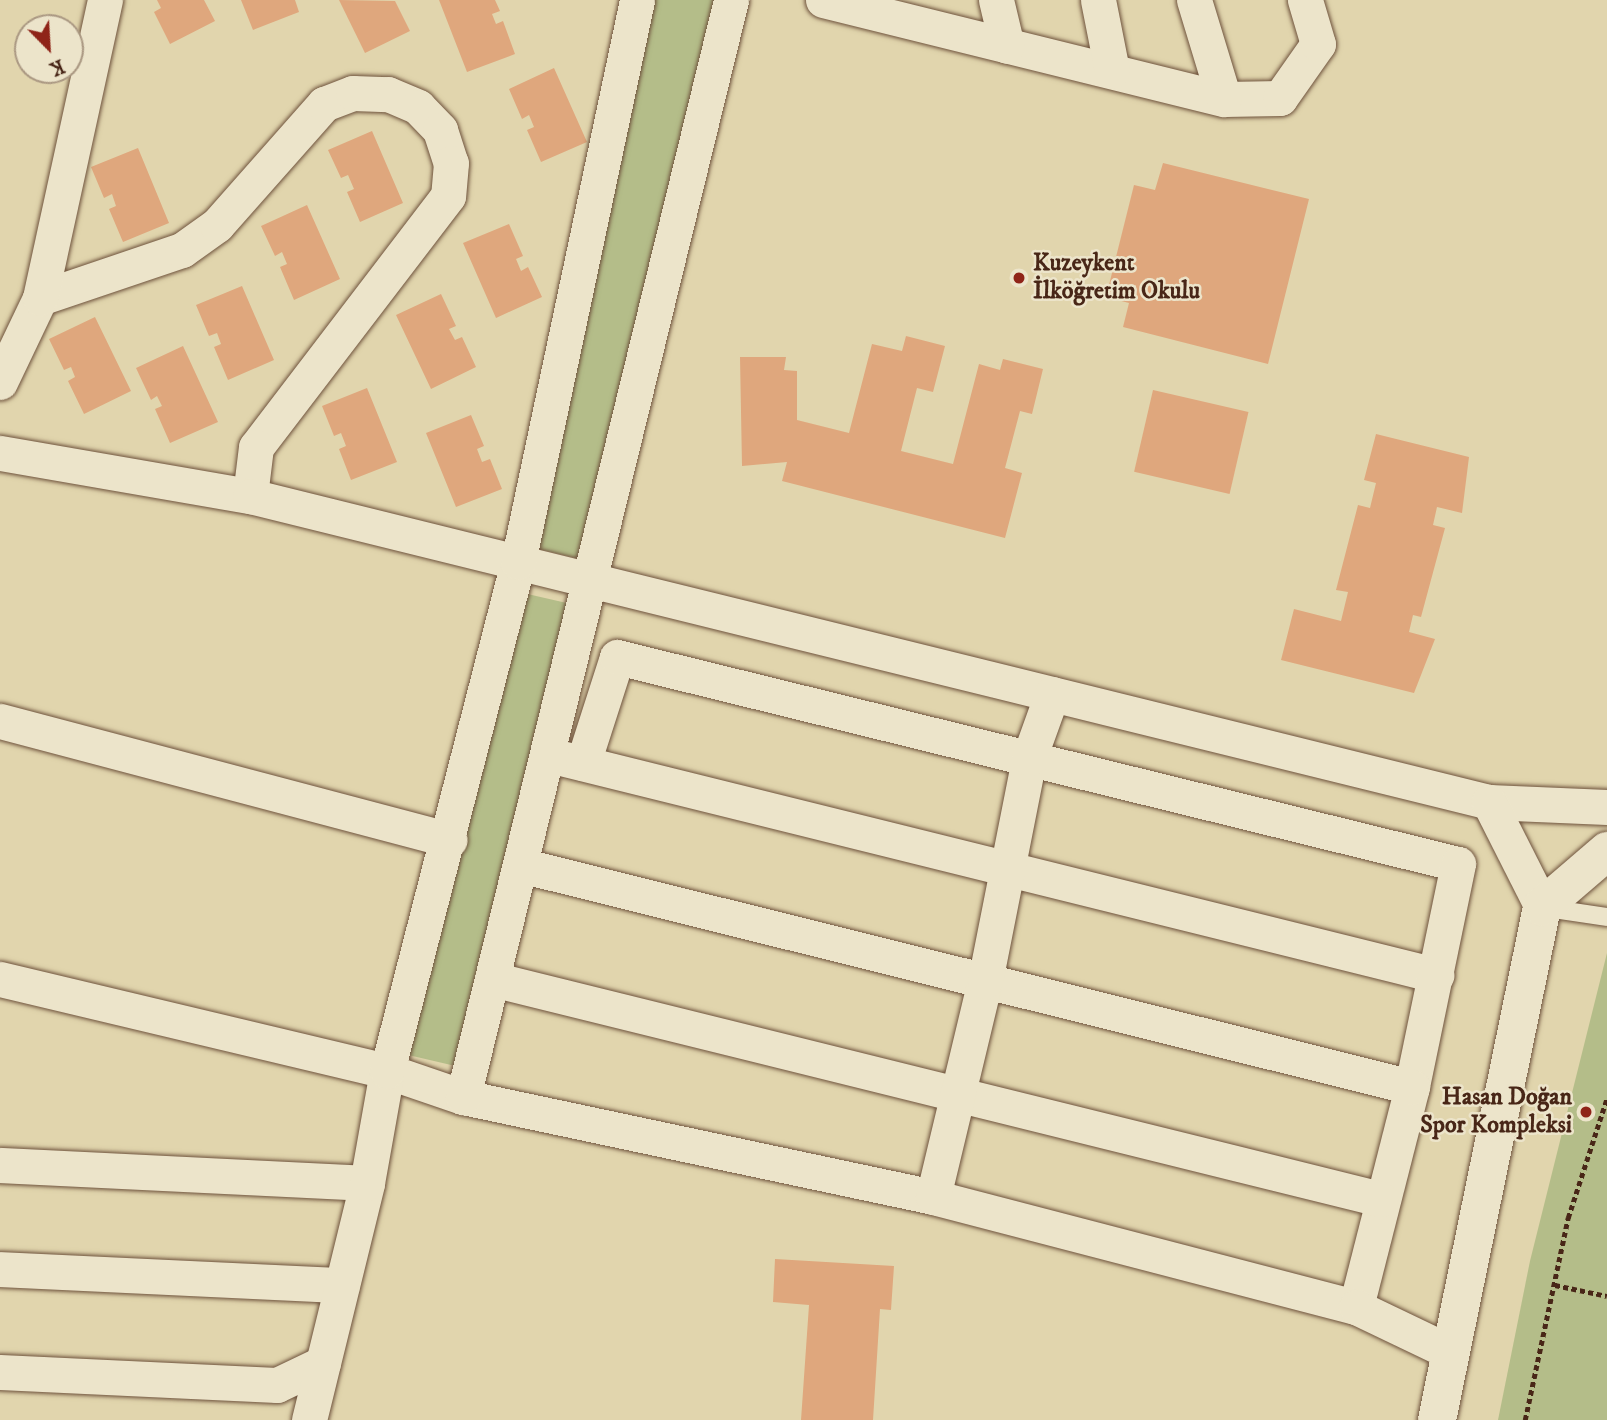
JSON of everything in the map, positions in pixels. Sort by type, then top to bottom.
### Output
[{"type":"street","points":[[0,382],[40,298],[105,0]]},
{"type":"street","points":[[309,1420],[367,1183],[387,1071],[450,840],[518,562],[637,0]]},
{"type":"street","points":[[463,1097],[731,0]]},
{"type":"street","points":[[823,0],[1224,99],[1280,99],[1318,44],[1305,0]]},
{"type":"street","points":[[996,0],[1007,46]]},
{"type":"street","points":[[1098,0],[1112,71]]},
{"type":"street","points":[[1194,0],[1224,99]]},
{"type":"street","points":[[40,298],[181,250],[217,225],[324,103],[353,93],[388,94],[418,107],[440,130],[451,163],[448,196],[256,447],[250,495]]},
{"type":"street","points":[[0,453],[250,495],[1489,802],[1607,807]]},
{"type":"street","points":[[583,764],[617,657],[1458,864],[1412,1087],[1380,1199],[1356,1307]]},
{"type":"street","points":[[933,1197],[954,1094],[985,981],[1029,758],[1052,694]]},
{"type":"street","points":[[0,721],[450,840]]},
{"type":"street","points":[[547,755],[1436,975]]},
{"type":"street","points":[[1489,802],[1542,907]]},
{"type":"street","points":[[1437,1420],[1542,907],[1607,851]]},
{"type":"street","points":[[520,865],[1412,1087]]},
{"type":"street","points":[[0,979],[387,1071],[463,1097],[933,1197],[1356,1307],[1450,1352]]},
{"type":"street","points":[[492,979],[1380,1199]]},
{"type":"street","points":[[0,1165],[367,1183]]},
{"type":"street","points":[[0,1269],[342,1285]]},
{"type":"street","points":[[0,1372],[277,1385],[323,1363]]},
{"type":"lane","points":[[1542,907],[1607,917]]},
{"type":"path","points":[[1525,1420],[1568,1218],[1607,1098]]},
{"type":"path","points":[[1555,1285],[1607,1296]]},
{"type":"green space","points":[[654,0],[745,0],[605,565],[539,549]]},
{"type":"green space","points":[[510,590],[574,605],[467,1069],[403,1054]]},
{"type":"green space","name":"Hasan Doğan Spor Kompleksi","points":[[1607,953],[1607,1420],[1498,1420],[1530,1261]]},
{"type":"building","points":[[157,0],[204,0],[215,21],[170,44],[154,12],[161,8]]},
{"type":"building","points":[[241,0],[295,0],[299,12],[253,30]]},
{"type":"building","points":[[339,0],[395,1],[410,31],[365,53]]},
{"type":"building","points":[[439,0],[495,0],[500,11],[492,14],[496,24],[503,21],[515,54],[467,72]]},
{"type":"building","points":[[554,68],[587,142],[541,162],[527,130],[534,127],[529,115],[522,119],[509,89]]},
{"type":"building","points":[[372,131],[403,203],[360,222],[347,192],[354,189],[348,175],[341,178],[328,150]]},
{"type":"building","points":[[138,148],[169,223],[123,242],[109,209],[116,206],[112,194],[104,198],[91,167]]},
{"type":"building","points":[[1163,163],[1309,199],[1268,364],[1123,327],[1129,303],[1106,297],[1134,185],[1155,190]]},
{"type":"building","points":[[307,205],[340,279],[294,300],[280,267],[287,264],[282,252],[275,256],[261,226]]},
{"type":"building","points":[[509,224],[523,256],[516,259],[521,271],[528,267],[542,297],[496,318],[463,243]]},
{"type":"building","points":[[242,286],[274,360],[228,380],[214,347],[221,344],[217,333],[209,336],[196,305]]},
{"type":"building","points":[[441,294],[456,326],[449,329],[455,340],[462,337],[476,367],[431,389],[396,315]]},
{"type":"building","points":[[95,317],[131,391],[84,414],[68,381],[75,377],[71,367],[64,370],[49,339]]},
{"type":"building","points":[[906,336],[945,346],[933,392],[917,388],[901,451],[953,464],[979,364],[1000,370],[1003,359],[1043,369],[1032,414],[1020,411],[1005,468],[1022,473],[1005,538],[782,481],[787,462],[742,466],[740,357],[786,357],[784,370],[797,371],[797,420],[849,433],[872,344],[902,351]]},
{"type":"building","points":[[183,346],[218,422],[170,443],[155,409],[162,406],[157,396],[151,400],[136,368]]},
{"type":"building","points":[[367,388],[397,462],[351,480],[339,449],[346,446],[341,433],[334,436],[322,406]]},
{"type":"building","points":[[1153,390],[1248,412],[1230,494],[1134,472]]},
{"type":"building","points":[[471,415],[484,446],[477,449],[482,462],[490,459],[502,489],[456,507],[426,433]]},
{"type":"building","points":[[1376,434],[1469,457],[1462,513],[1437,507],[1433,525],[1445,528],[1421,617],[1413,615],[1409,632],[1435,639],[1414,693],[1281,660],[1294,609],[1341,621],[1348,592],[1336,590],[1358,505],[1370,508],[1376,483],[1364,480]]},
{"type":"building","points":[[775,1259],[894,1266],[891,1310],[880,1309],[873,1420],[801,1420],[809,1305],[773,1302]]},
{"type":"place","name":"Kuzeykent İlköğretim Okulu","points":[[1019,278]]},
{"type":"place","name":"Hasan Doğan Spor Kompleksi","points":[[1586,1112]]}]
